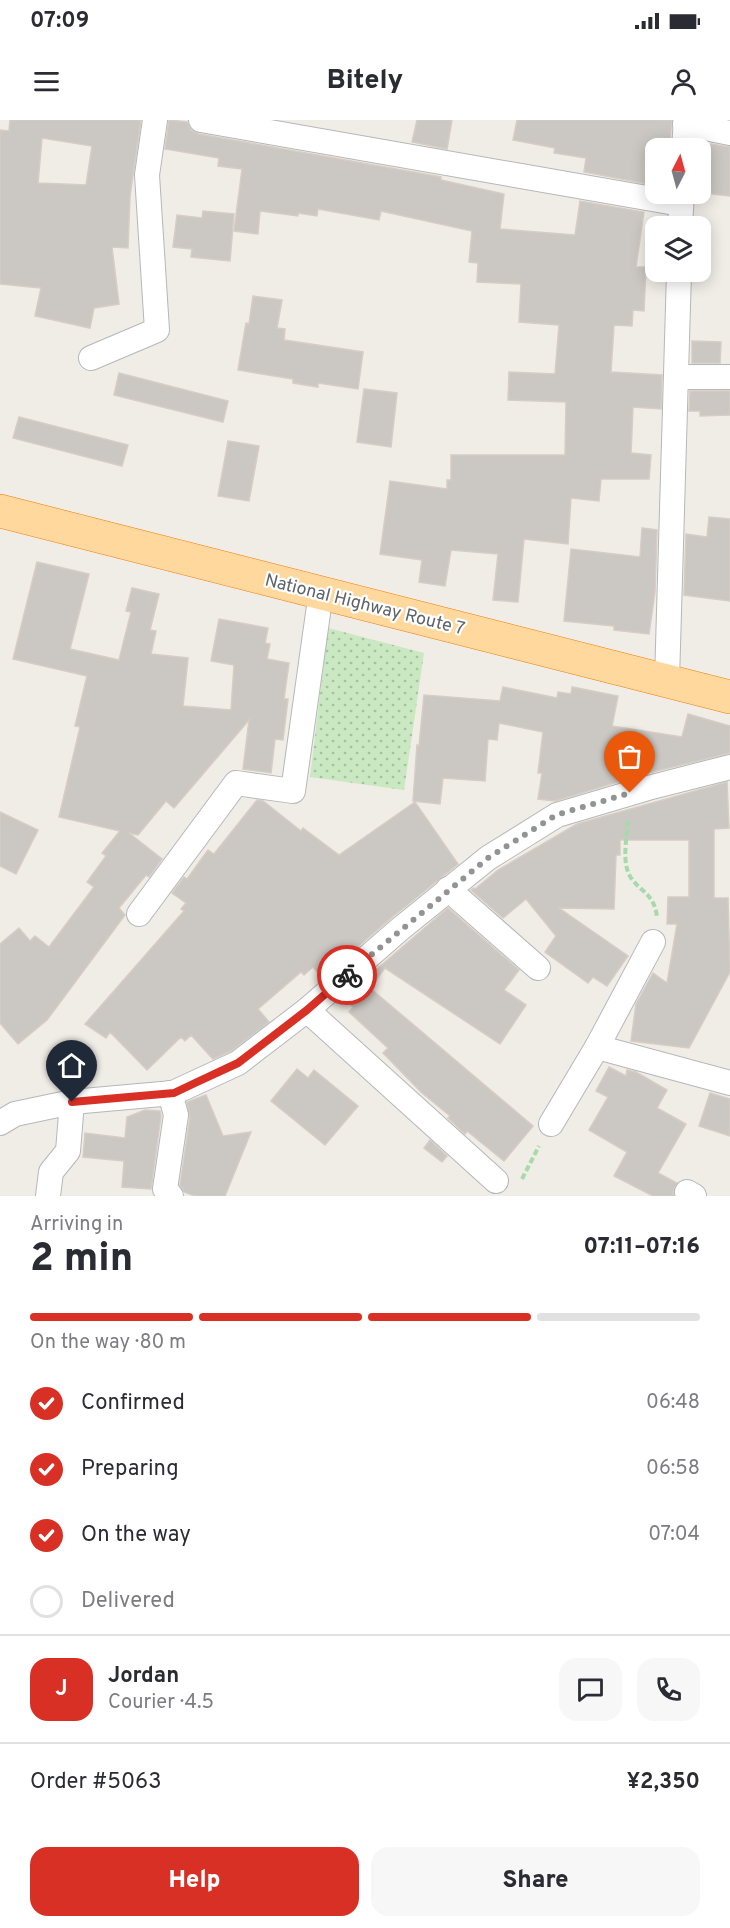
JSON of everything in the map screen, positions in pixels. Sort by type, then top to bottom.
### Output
[{"type":"highway","name":"National Highway Route 7","points":[[0,511],[730,696]]},
{"type":"street","points":[[91,358],[157,330],[147,175],[155,120]]},
{"type":"street","points":[[201,120],[681,208]]},
{"type":"street","points":[[685,138],[686,122],[730,133]]},
{"type":"street","points":[[667,680],[679,282]]},
{"type":"street","points":[[676,377],[730,377]]},
{"type":"street","points":[[139,914],[236,783],[293,791],[321,592]]},
{"type":"street","points":[[0,1123],[15,1114],[72,1102],[174,1093],[238,1063],[307,1010],[448,889],[488,858],[556,815],[730,767]]},
{"type":"street","points":[[448,889],[538,968]]},
{"type":"street","points":[[551,1124],[597,1047],[653,942]]},
{"type":"street","points":[[307,1010],[507,1183]]},
{"type":"street","points":[[597,1047],[730,1083]]},
{"type":"street","points":[[170,1093],[176,1115],[165,1189],[171,1196]]},
{"type":"street","points":[[48,1196],[51,1172],[68,1152],[72,1102]]},
{"type":"path","points":[[630,793],[626,862],[630,877],[655,904],[657,921],[653,942]]},
{"type":"path","points":[[507,1183],[551,1124]]},
{"type":"green space","points":[[328,628],[424,653],[404,790],[310,777]]},
{"type":"building","points":[[10,120],[141,120],[130,196],[128,248],[112,247],[119,304],[94,308],[90,328],[35,316],[41,288],[0,284],[0,130],[9,131]],"holes":[[[42,138],[92,146],[86,185],[38,183]]]},
{"type":"building","points":[[169,120],[187,122],[191,130],[199,134],[441,177],[441,180],[504,194],[500,229],[575,235],[580,201],[644,212],[636,267],[645,267],[644,311],[633,310],[632,326],[614,325],[611,372],[662,375],[661,409],[633,407],[631,453],[651,455],[649,479],[601,479],[599,501],[571,498],[568,544],[524,539],[518,602],[493,600],[498,554],[451,550],[445,586],[419,582],[422,560],[380,554],[390,481],[447,489],[447,480],[451,480],[451,455],[565,455],[566,402],[508,400],[509,372],[555,374],[559,325],[519,322],[521,284],[477,282],[478,263],[469,262],[472,231],[381,211],[379,220],[318,209],[317,216],[260,211],[258,234],[234,231],[242,169],[218,166],[219,158],[165,149]]},
{"type":"building","points":[[417,120],[452,120],[447,149],[412,142]]},
{"type":"building","points":[[517,120],[672,120],[670,138],[645,138],[645,183],[584,172],[586,158],[554,153],[555,148],[513,140]]},
{"type":"building","points":[[711,144],[730,147],[730,196],[711,194]]},
{"type":"building","points":[[203,211],[234,214],[230,261],[191,257],[192,249],[173,247],[177,215],[202,218]]},
{"type":"building","points":[[253,296],[282,300],[277,328],[285,329],[284,340],[363,352],[358,389],[318,383],[318,387],[293,383],[293,379],[238,370]]},
{"type":"building","points":[[692,341],[721,342],[720,363],[692,363]]},
{"type":"building","points":[[119,373],[228,401],[223,422],[114,395]]},
{"type":"building","points":[[364,389],[397,393],[391,447],[357,442]]},
{"type":"building","points":[[690,391],[730,391],[730,415],[700,416],[700,411],[689,411]]},
{"type":"building","points":[[19,417],[128,445],[122,466],[13,438]]},
{"type":"building","points":[[228,441],[259,446],[249,501],[218,496]]},
{"type":"building","points":[[709,517],[730,519],[730,601],[684,595],[686,534],[707,537]]},
{"type":"building","points":[[642,528],[657,530],[655,592],[649,634],[614,630],[614,626],[564,621],[571,549],[640,557]]},
{"type":"building","points":[[37,562],[89,574],[70,649],[119,660],[131,612],[126,611],[132,588],[159,594],[150,630],[156,631],[151,654],[188,658],[183,706],[231,710],[234,665],[211,661],[219,619],[268,628],[265,643],[270,644],[267,659],[289,663],[284,699],[288,699],[283,740],[275,739],[271,773],[243,769],[249,720],[174,808],[166,801],[138,835],[129,833],[162,859],[149,877],[146,875],[119,908],[125,915],[47,1020],[18,1044],[0,1023],[0,944],[19,928],[30,941],[35,936],[49,947],[94,887],[87,882],[106,856],[102,853],[120,831],[59,817],[80,727],[75,726],[87,676],[13,659]]},
{"type":"building","points":[[503,687],[557,698],[558,692],[571,694],[572,687],[618,696],[612,726],[682,737],[688,714],[730,726],[730,753],[644,774],[555,801],[538,799],[542,773],[538,773],[543,732],[499,723],[497,740],[488,739],[485,781],[443,778],[440,804],[413,801],[417,745],[419,746],[424,695],[500,701]]},
{"type":"building","points":[[727,782],[729,828],[714,829],[714,898],[728,898],[730,972],[689,1048],[631,1041],[636,1004],[653,973],[667,983],[677,924],[667,924],[668,897],[689,897],[689,840],[620,840],[620,855],[616,855],[614,909],[559,908],[628,956],[607,986],[593,977],[588,983],[545,952],[556,936],[526,899],[503,918],[471,890],[498,870],[577,824]]},
{"type":"building","points":[[257,800],[263,801],[301,831],[303,828],[339,855],[415,802],[458,864],[322,978],[313,967],[304,975],[301,972],[258,1009],[269,1022],[231,1051],[213,1059],[191,1035],[185,1041],[181,1037],[147,1070],[110,1032],[106,1038],[85,1024],[184,911],[181,909],[186,903],[172,893],[184,877],[187,879],[208,850],[214,854]]},
{"type":"building","points":[[0,812],[38,830],[16,874],[0,866]]},
{"type":"building","points":[[448,908],[519,970],[504,990],[526,1005],[500,1044],[385,968],[370,988],[533,1126],[504,1161],[467,1131],[465,1134],[448,1118],[450,1116],[421,1092],[383,1053],[388,1048],[349,1012],[353,1007],[343,998]]},
{"type":"building","points":[[609,1067],[626,1076],[627,1070],[636,1072],[667,1090],[657,1108],[686,1124],[658,1173],[677,1183],[673,1191],[674,1196],[653,1196],[614,1176],[627,1152],[589,1130],[608,1097],[596,1091]]},
{"type":"building","points":[[297,1069],[308,1078],[314,1070],[358,1106],[325,1145],[271,1101]]},
{"type":"building","points":[[710,1093],[730,1099],[730,1136],[699,1126]]},
{"type":"building","points":[[206,1095],[223,1136],[251,1132],[225,1196],[195,1196],[184,1192],[180,1185],[190,1117],[187,1102]]},
{"type":"building","points":[[145,1110],[160,1111],[161,1116],[151,1189],[122,1187],[124,1161],[83,1157],[85,1133],[125,1138],[127,1117]]},
{"type":"building","points":[[430,1140],[447,1156],[442,1162],[424,1148]]},
{"type":"way so far","points":[[347,975],[488,858],[556,815],[630,793]]},
{"type":"route","points":[[72,1102],[174,1093],[238,1063],[307,1010],[347,975]]}]
